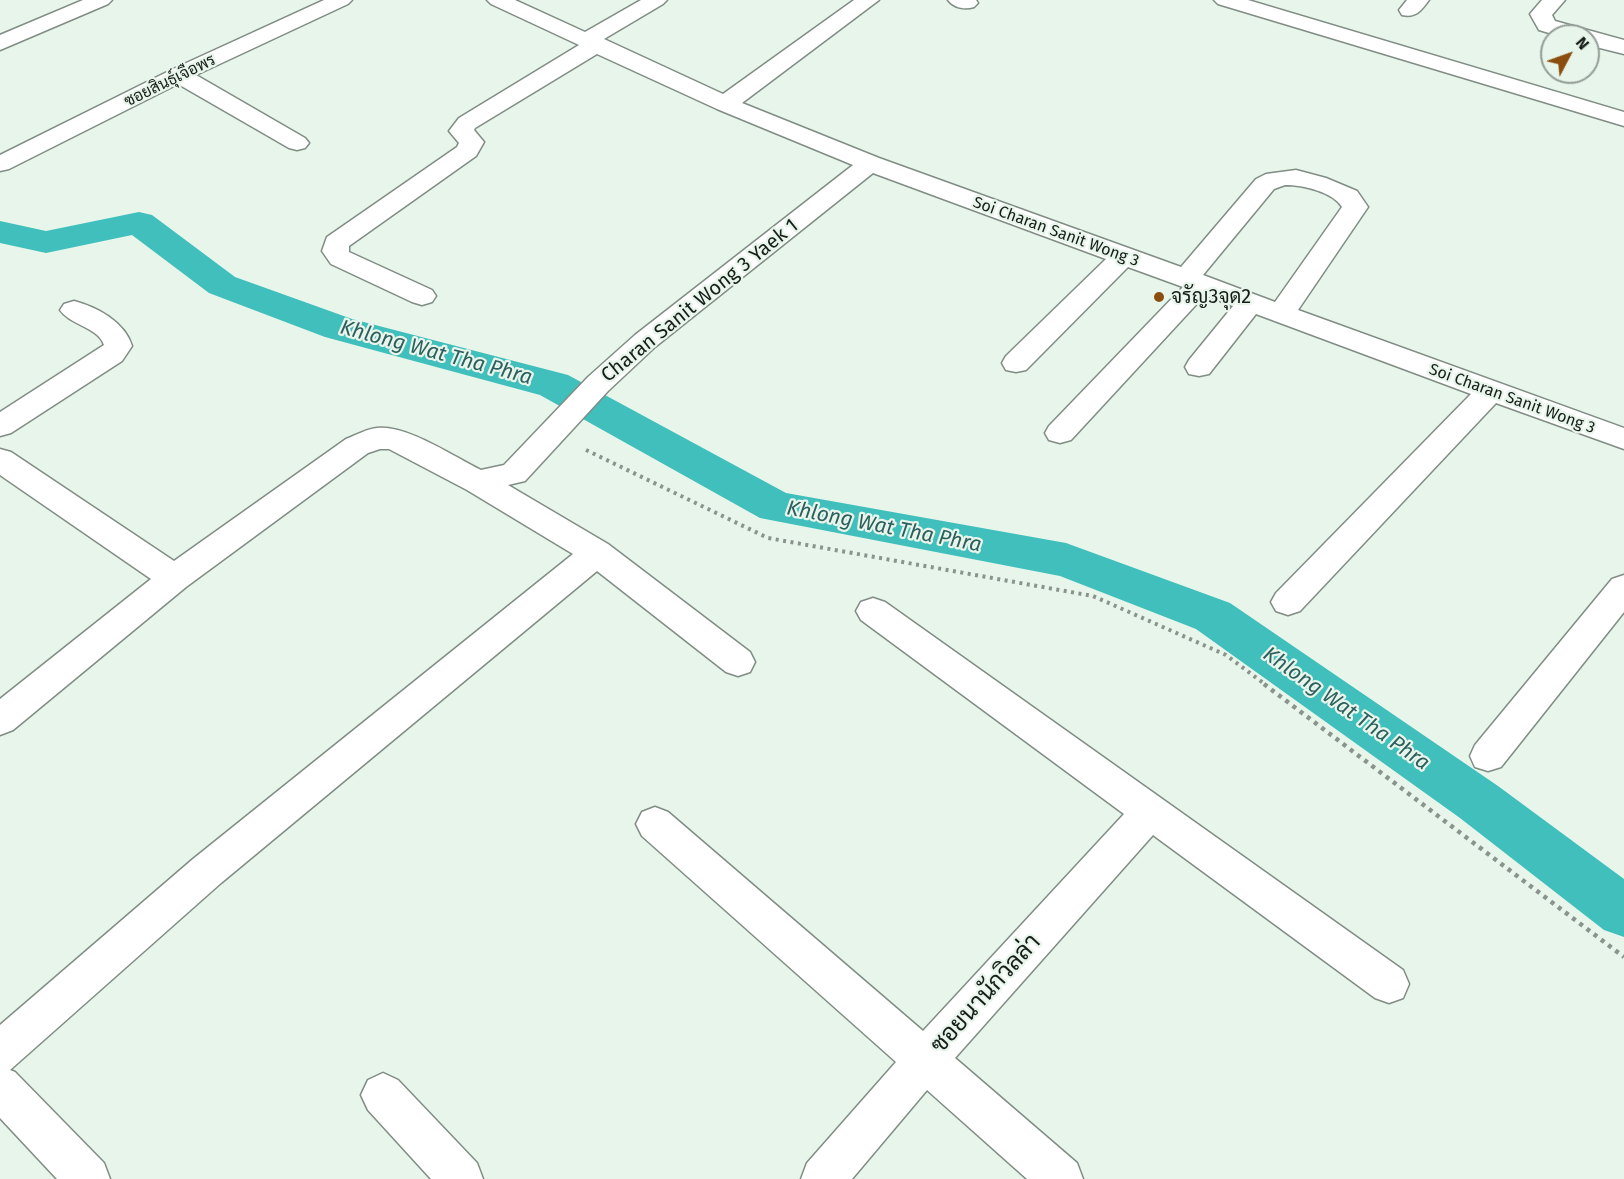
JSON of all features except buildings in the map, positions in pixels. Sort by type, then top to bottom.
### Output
[{"type":"street","points":[[0,43],[101,0]]},
{"type":"street","name":"ซอยสินธุ์เจือพร","points":[[0,164],[179,75],[340,0]]},
{"type":"street","points":[[422,296],[340,258],[335,251],[336,243],[467,151],[471,142],[462,130],[467,123],[656,0]]},
{"type":"street","points":[[725,104],[868,0]]},
{"type":"street","points":[[1225,0],[1624,119]]},
{"type":"street","points":[[1546,24],[1541,14],[1554,0]]},
{"type":"street","name":"Soi Charan Sanit Wong 3","points":[[505,1],[725,104],[870,163],[1280,315],[1624,439]]},
{"type":"street","points":[[1600,41],[1624,47]]},
{"type":"street","points":[[179,75],[297,143]]},
{"type":"street","name":"Charan Sanit Wong 3 Yaek 1","points":[[478,482],[514,473],[598,384],[645,341],[870,163]]},
{"type":"street","points":[[1060,432],[1193,282],[1265,184],[1276,177],[1292,176],[1348,196],[1355,207],[1280,315]]},
{"type":"street","points":[[1016,363],[1123,257]]},
{"type":"street","points":[[1199,367],[1250,303]]},
{"type":"street","points":[[0,426],[112,354],[118,346],[117,339],[112,332],[74,310]]},
{"type":"street","points":[[1288,602],[1490,391]]},
{"type":"street","points":[[1,719],[174,578],[357,446],[377,438],[394,439],[478,482],[597,553],[738,662]]},
{"type":"street","points":[[0,459],[174,578]]},
{"type":"street","points":[[0,1053],[207,871],[597,553]]},
{"type":"street","points":[[1488,756],[1624,588]]},
{"type":"street","points":[[873,611],[1389,984]]},
{"type":"street","name":"ซอยนานักวิลล่า","points":[[823,1179],[925,1060],[1151,811]]},
{"type":"street","points":[[656,824],[1061,1179]]},
{"type":"street","points":[[0,1087],[88,1179]]},
{"type":"street","points":[[383,1095],[460,1179]]},
{"type":"path","points":[[560,426],[768,538],[1093,596],[1226,655],[1624,957]]},
{"type":"waterway","name":"Khlong Wat Tha Phra","points":[[0,232],[46,242],[139,223],[222,285],[339,328],[554,385],[776,507],[1066,560],[1213,616],[1479,802],[1624,912]]},
{"type":"place","name":"จรัญ3จุด2","points":[[1159,297]]}]
